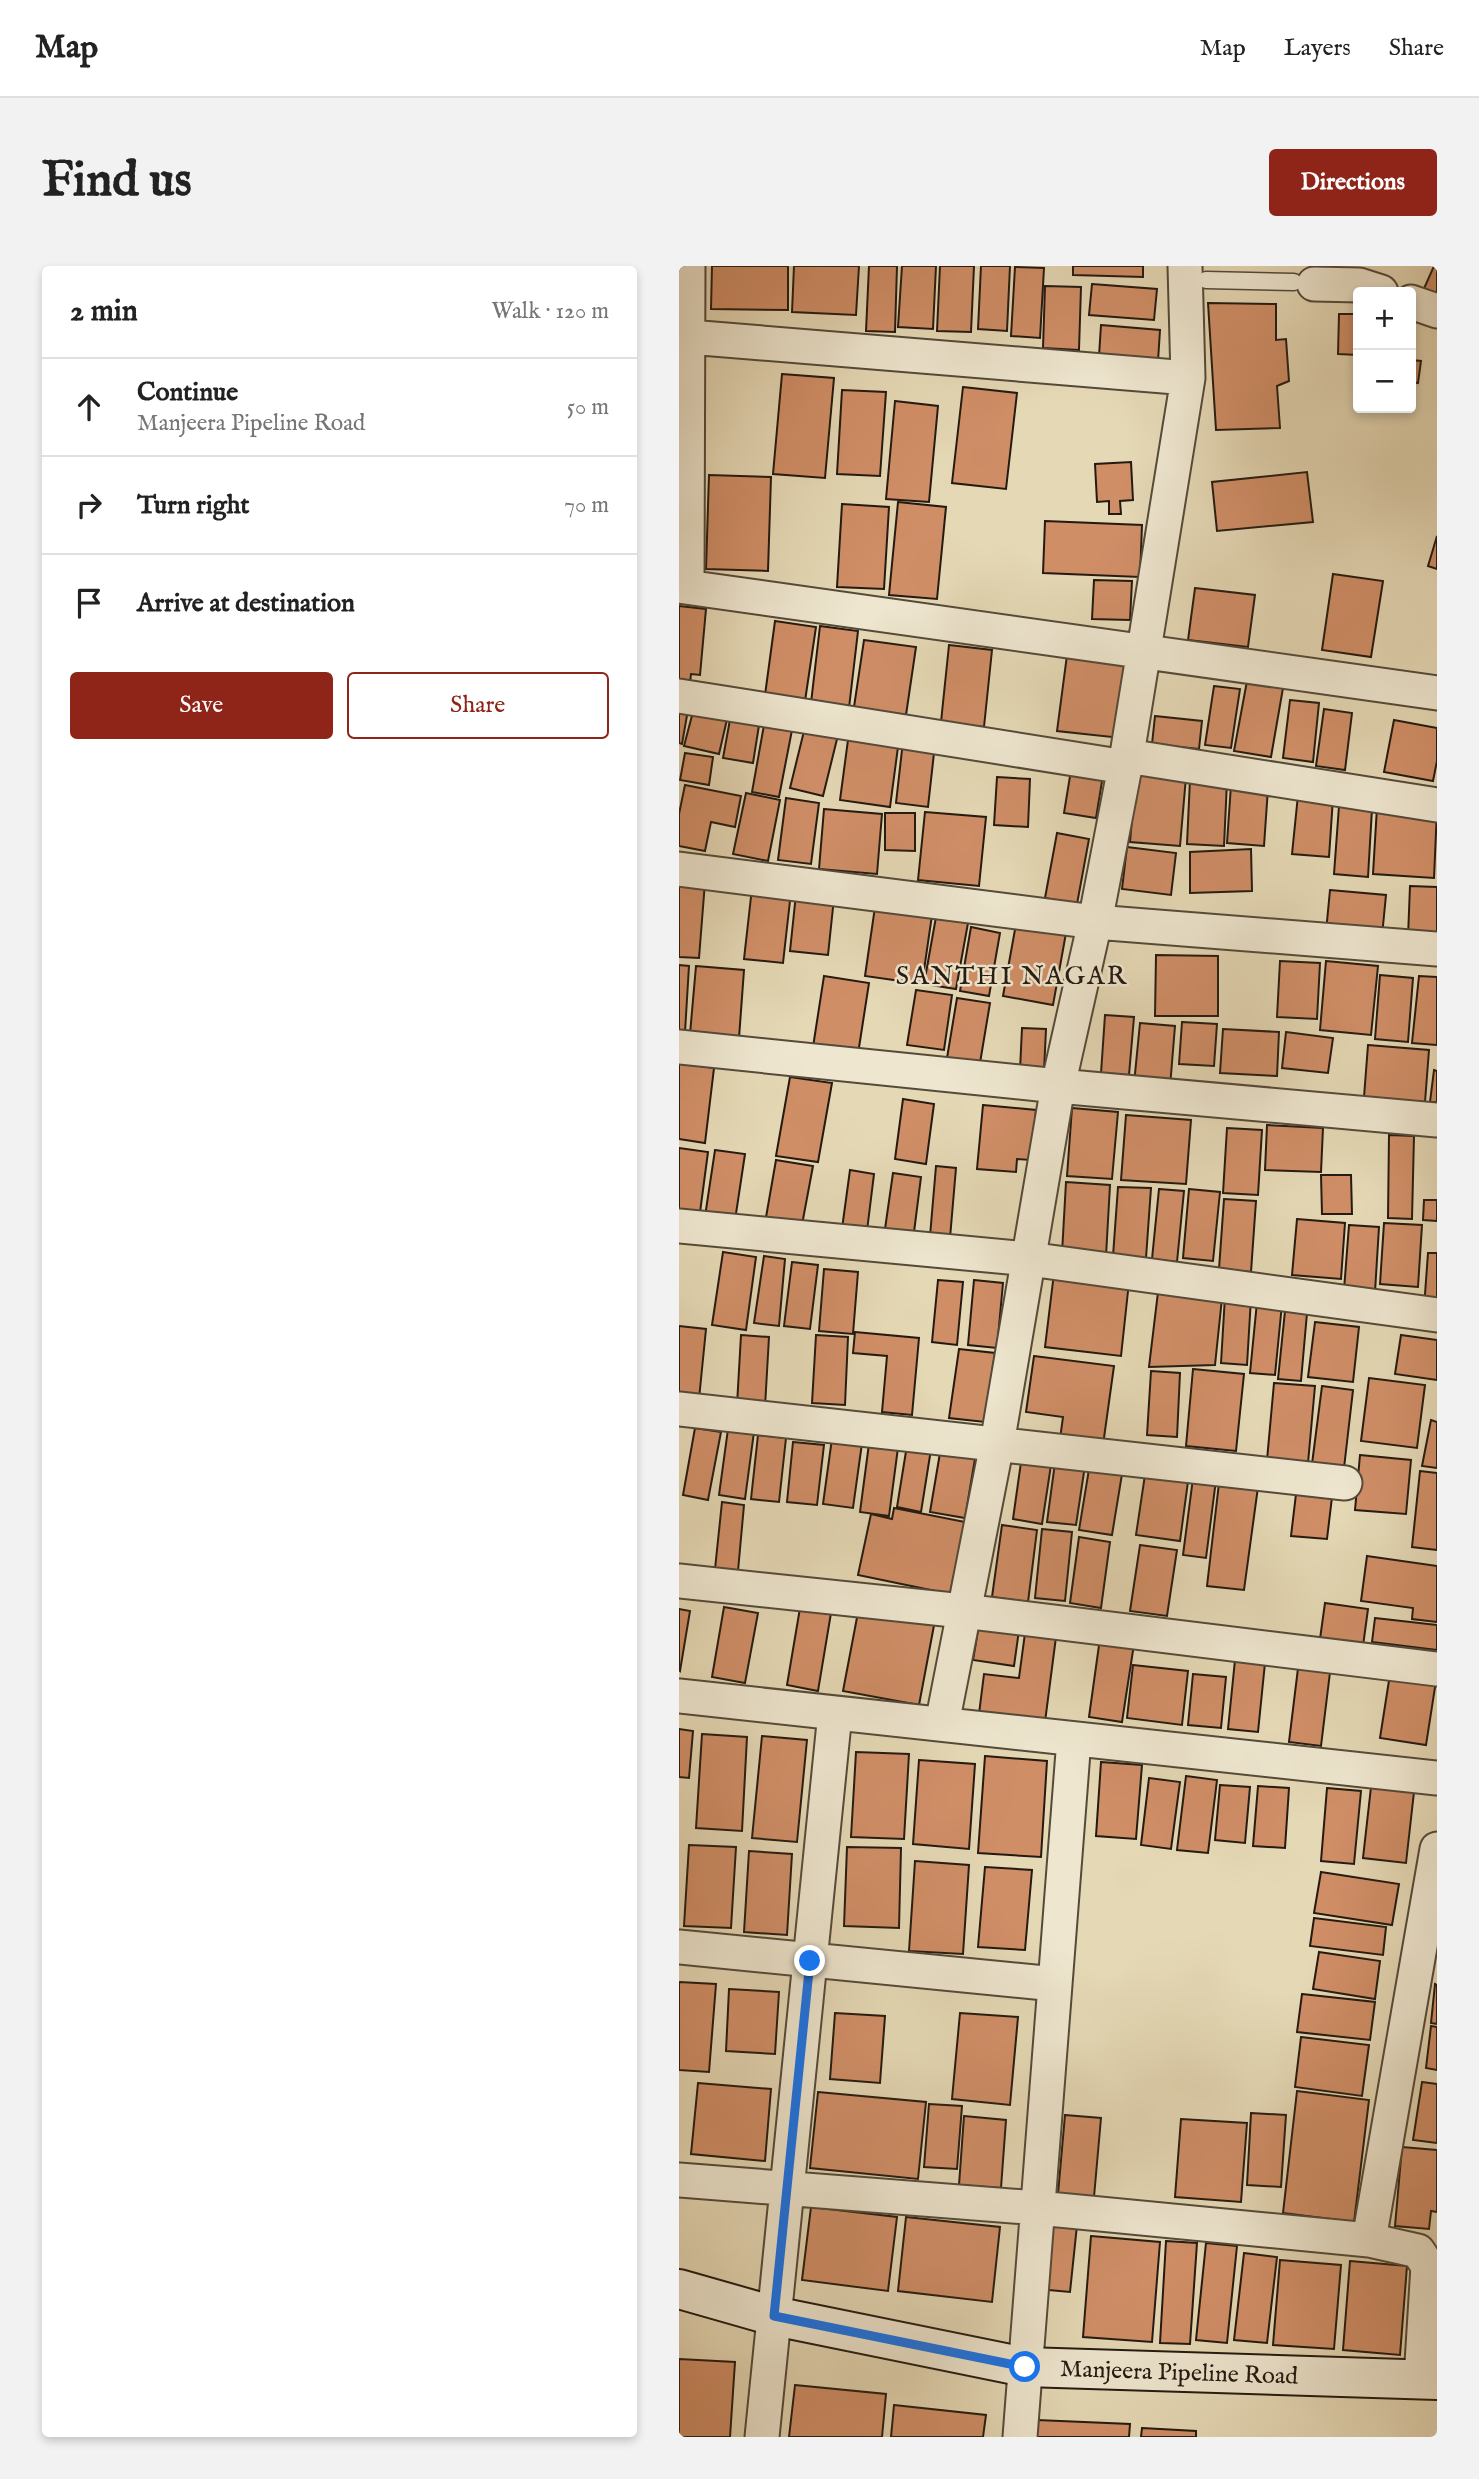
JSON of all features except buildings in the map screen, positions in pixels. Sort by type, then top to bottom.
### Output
[{"type":"street","points":[[688,266],[689,337],[683,398],[683,587],[1437,692]]},
{"type":"street","points":[[942,1724],[997,1444],[1058,1086],[1095,922],[1126,762],[1188,378],[1192,275]]},
{"type":"street","points":[[1304,283],[1366,287]]},
{"type":"street","points":[[1416,304],[1437,311]]},
{"type":"street","points":[[689,337],[1188,378]]},
{"type":"street","points":[[679,696],[1437,805]]},
{"type":"street","points":[[679,869],[1095,922],[1437,949]]},
{"type":"street","points":[[679,1047],[1058,1086],[1437,1120]]},
{"type":"street","points":[[679,1226],[1029,1259],[1437,1315]]},
{"type":"street","points":[[679,1409],[1345,1483]]},
{"type":"street","points":[[679,1581],[963,1611],[1437,1669]]},
{"type":"street","points":[[679,1696],[1437,1778]]},
{"type":"street","points":[[761,2437],[835,1713]]},
{"type":"street","points":[[1020,2437],[1074,1739]]},
{"type":"street","points":[[1369,2240],[1437,1849]]},
{"type":"street","points":[[679,1947],[1055,1984]]},
{"type":"street","points":[[679,2180],[1038,2207],[1369,2240],[1418,2251],[1428,2266],[1429,2379]]},
{"type":"street","name":"Manjeera Pipeline Road","points":[[679,2289],[774,2316],[1025,2367],[1429,2379]]},
{"type":"lane","points":[[1192,275],[1304,283]]},
{"type":"district","name":"SANTHI NAGAR","points":[[1012,975]]},
{"type":"route","points":[[810,1961],[774,2316],[1025,2367]]}]
